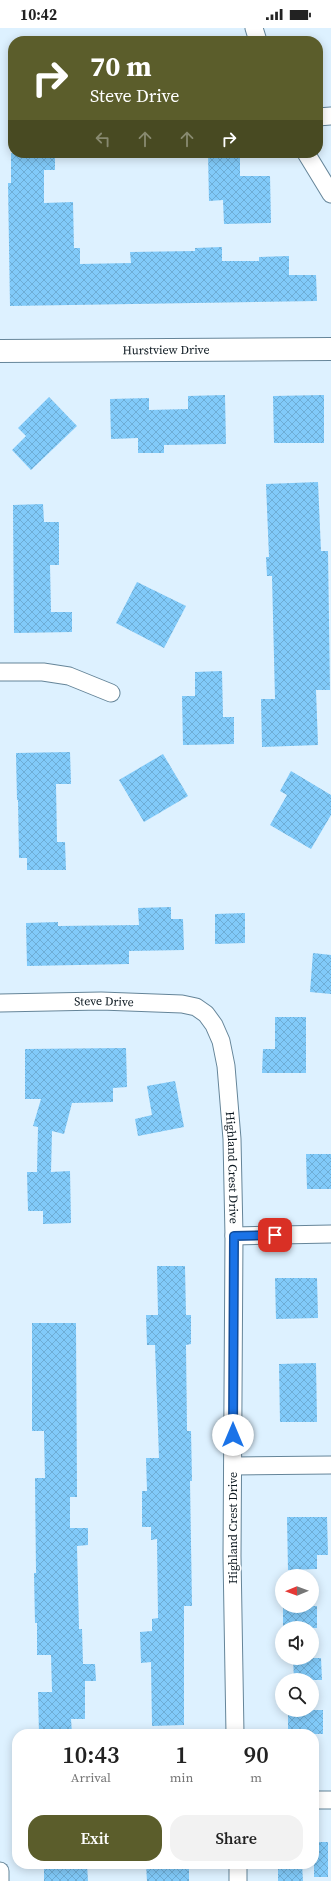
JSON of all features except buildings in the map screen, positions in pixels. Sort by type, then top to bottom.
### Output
[{"type":"street","points":[[309,158],[331,194]]},
{"type":"street","name":"Hurstview Drive","points":[[0,351],[331,349]]},
{"type":"street","points":[[0,672],[43,672],[69,676],[111,693]]},
{"type":"street","name":"Steve Drive","points":[[0,1002],[101,1001],[182,1004],[196,1007],[206,1014]]},
{"type":"street","name":"Highland Crest Drive","points":[[206,1014],[214,1025],[221,1042],[226,1066],[232,1139],[234,1236],[233,1466],[235,1729]]},
{"type":"street","points":[[234,1236],[331,1234]]},
{"type":"street","points":[[233,1466],[331,1465]]},
{"type":"street","points":[[319,1800],[331,1800]]},
{"type":"street","points":[[238,1869],[238,1881]]},
{"type":"street","points":[[0,1871],[0,1881]]},
{"type":"route","points":[[233,1435],[234,1236],[275,1235]]}]
